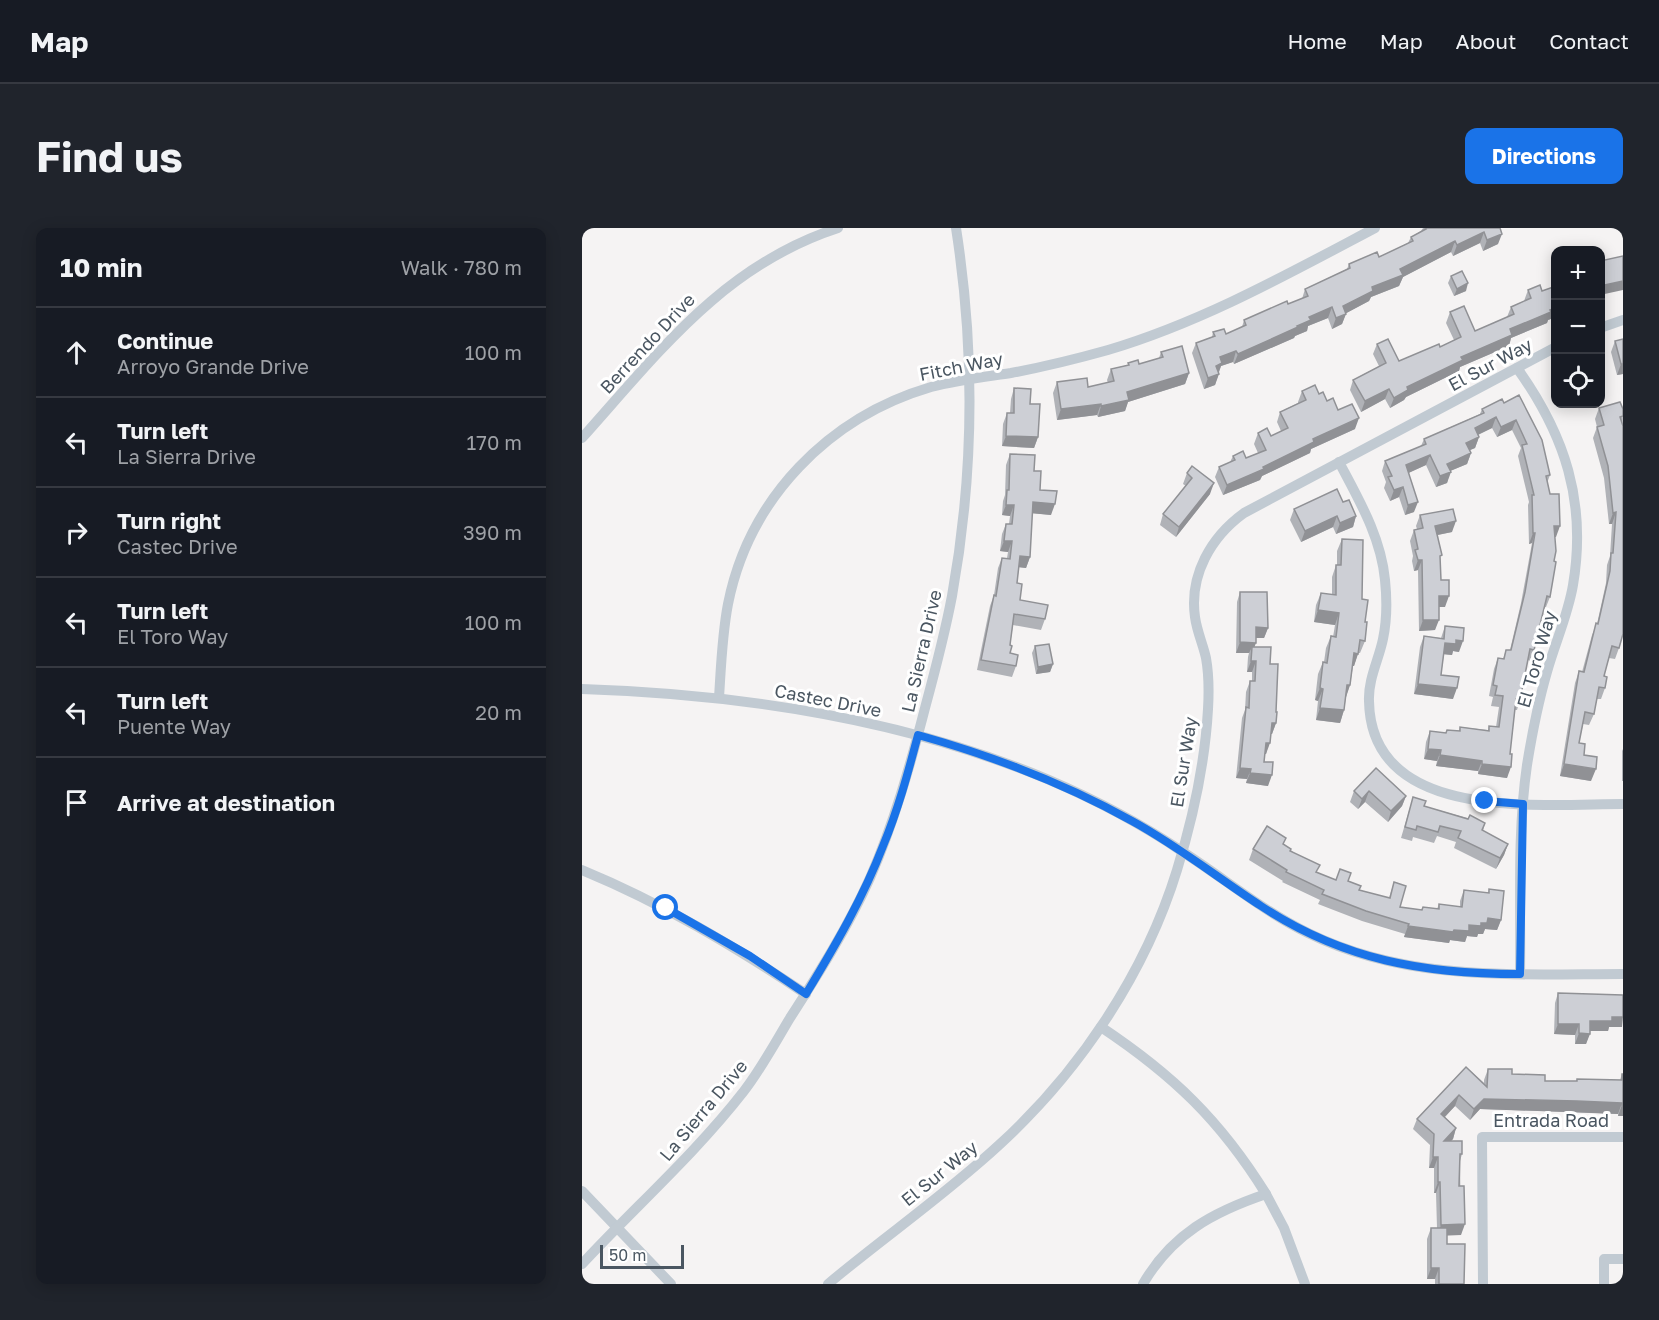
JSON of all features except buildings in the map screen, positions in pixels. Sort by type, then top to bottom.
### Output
[{"type":"street","name":"Berrendo Drive","points":[[582,438],[676,332],[717,294],[740,277],[787,249],[838,228]]},
{"type":"street","name":"La Sierra Drive","points":[[582,1264],[616,1227],[664,1182],[710,1132],[745,1089],[829,956],[869,880],[901,797],[942,642],[961,540],[969,445],[970,379],[964,285],[956,228]]},
{"type":"street","name":"Fitch Way","points":[[719,698],[725,623],[739,564],[764,512],[787,480],[829,439],[878,407],[933,387],[1061,362],[1148,336],[1242,298],[1374,228]]},
{"type":"street","points":[[1605,326],[1623,320]]},
{"type":"street","name":"El Sur Way","points":[[828,1284],[999,1145],[1062,1079],[1101,1027],[1147,946],[1165,904],[1197,792],[1207,726],[1208,674],[1195,616],[1194,597],[1199,571],[1206,554],[1217,538],[1237,519],[1551,350]]},
{"type":"street","name":"El Toro Way","points":[[1517,368],[1540,402],[1564,452],[1571,478],[1578,532],[1577,560],[1572,587],[1535,719],[1523,804],[1520,974]]},
{"type":"street","points":[[1339,462],[1373,530],[1382,559],[1386,619],[1383,639],[1372,676],[1369,700],[1370,717],[1381,747],[1396,767],[1408,778],[1430,789],[1485,801],[1523,804],[1623,804]]},
{"type":"street","name":"Castec Drive","points":[[582,689],[719,698],[829,715],[961,747],[1048,780],[1122,816],[1182,851],[1268,911],[1310,934],[1385,960],[1434,970],[1520,974],[1623,974]]},
{"type":"street","points":[[582,870],[634,893],[700,927],[750,956],[806,994]]},
{"type":"street","points":[[1101,1027],[1137,1051],[1186,1092],[1229,1139],[1266,1194],[1284,1228],[1305,1284]]},
{"type":"street","name":"Entrada Road","points":[[1483,1284],[1482,1137],[1623,1137]]},
{"type":"street","points":[[582,1191],[671,1284]]},
{"type":"street","points":[[1143,1284],[1165,1253],[1193,1227],[1236,1204],[1266,1194]]},
{"type":"street","points":[[1604,1284],[1605,1259],[1623,1259]]},
{"type":"route","points":[[666,908],[750,956],[806,994],[852,915],[869,880],[901,797],[918,735],[1005,762],[1091,799],[1182,851],[1285,921],[1337,945],[1406,966],[1463,973],[1520,974],[1523,804],[1485,801]]}]
